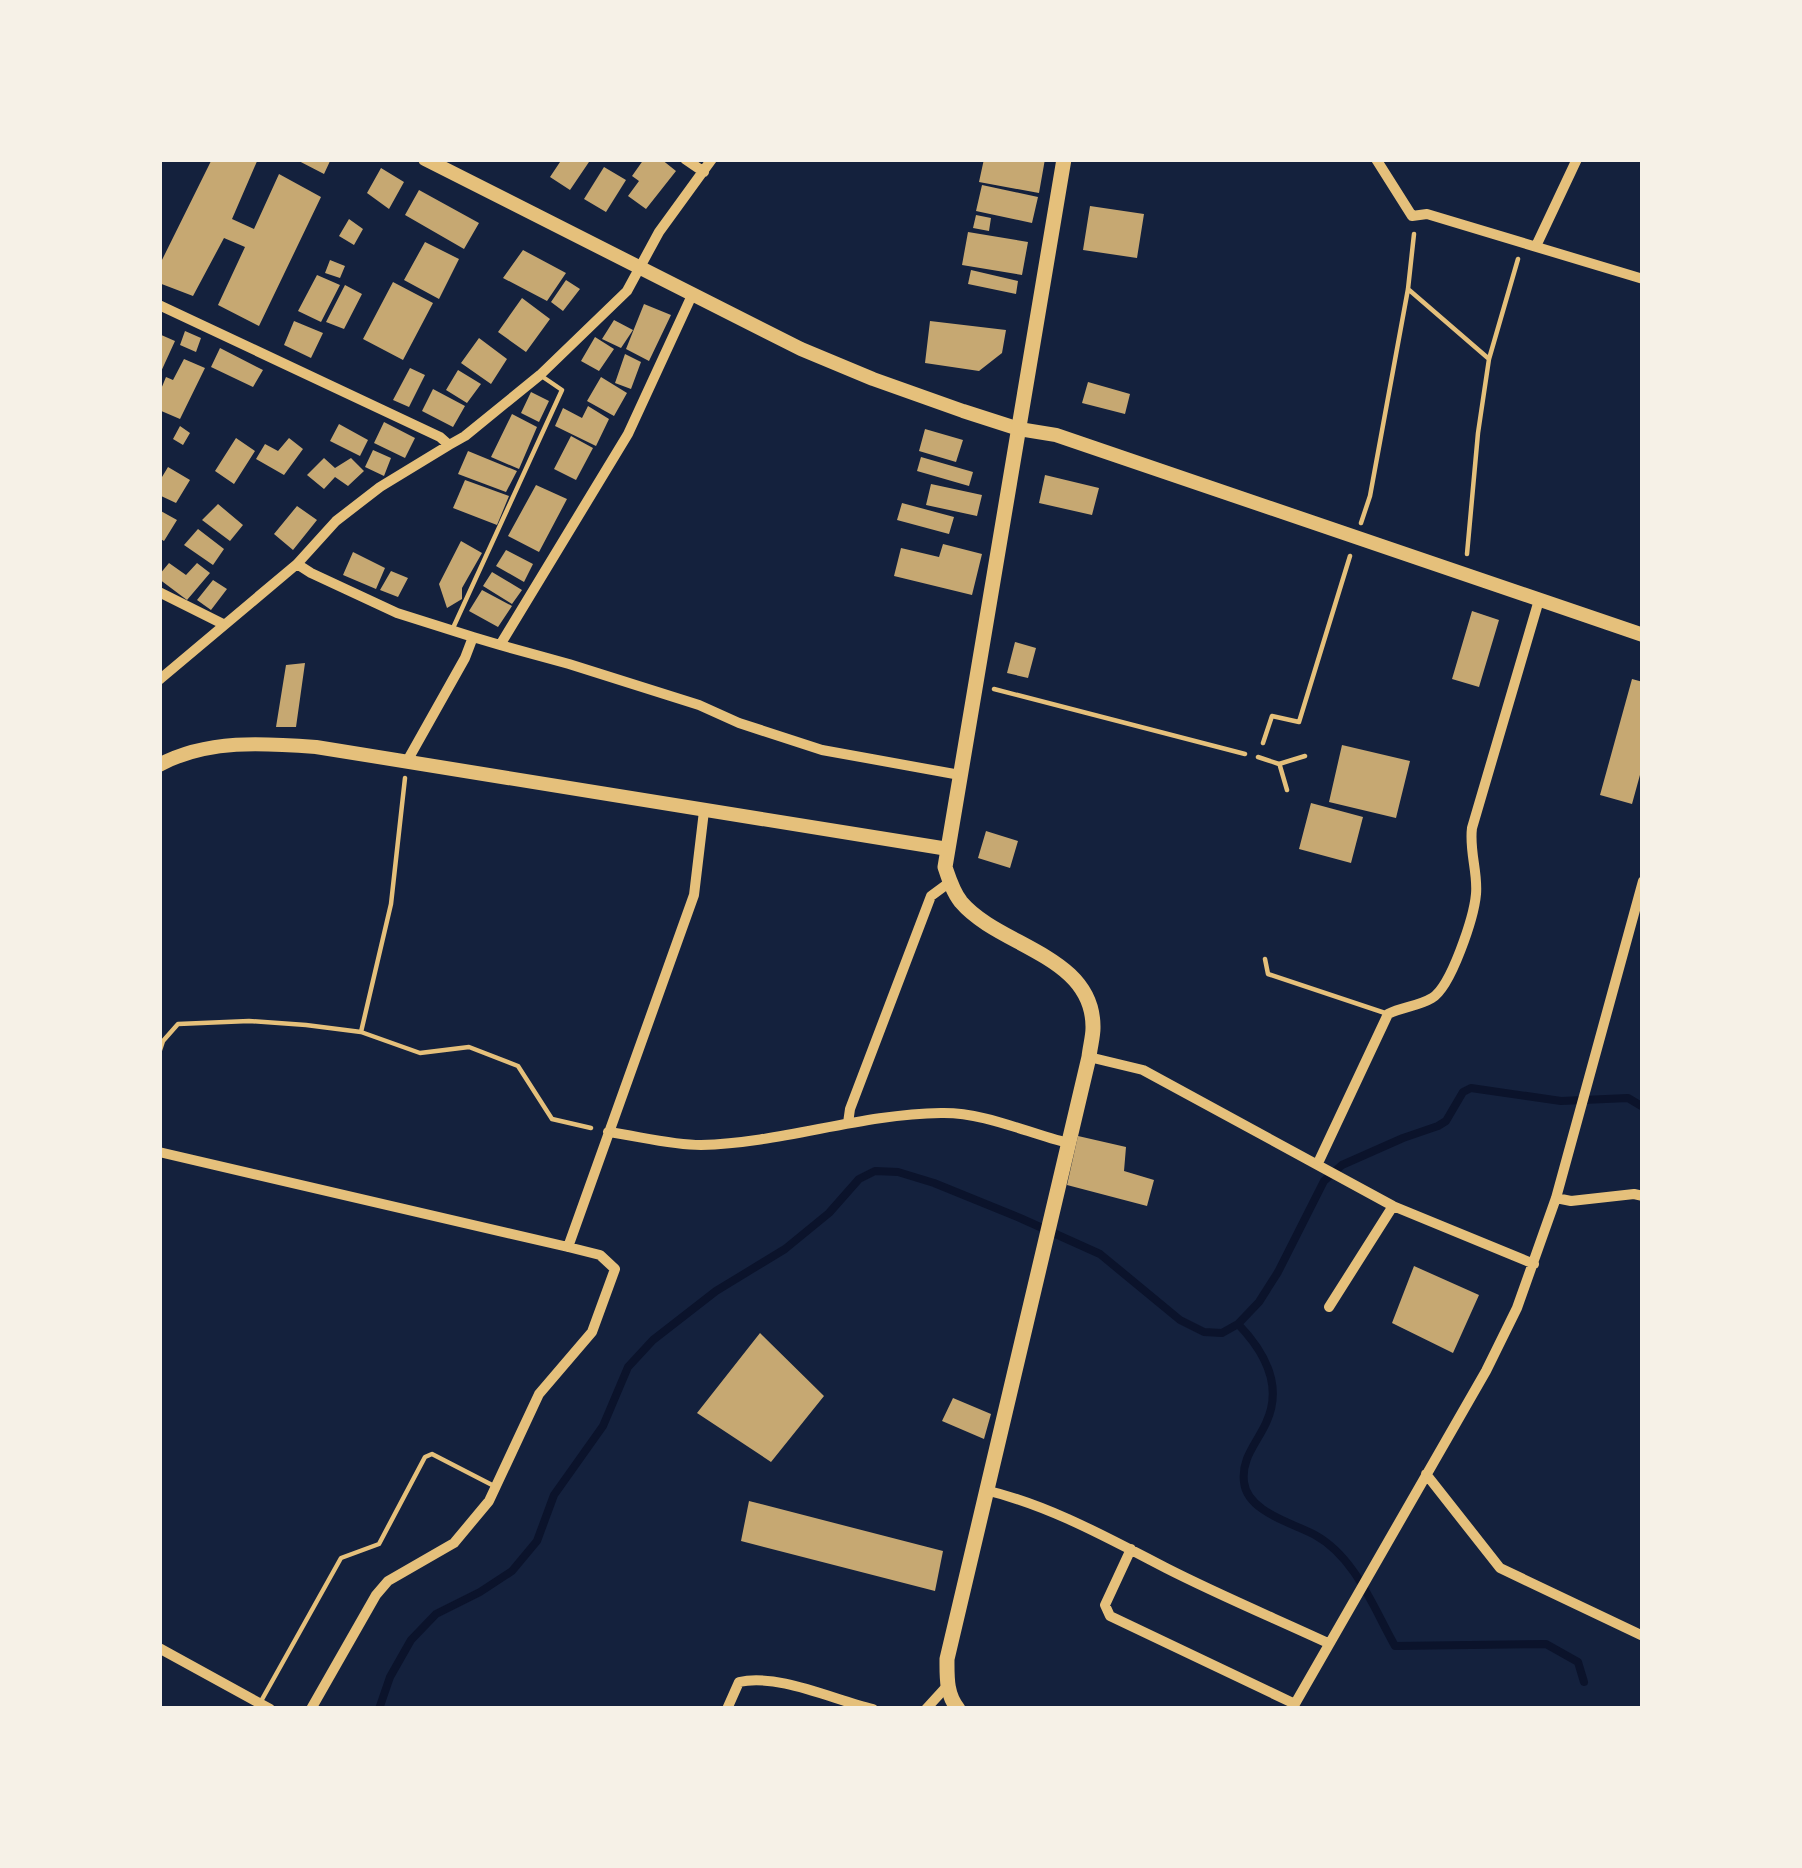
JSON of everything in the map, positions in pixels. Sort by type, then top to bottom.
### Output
[{"type":"main road","points":[[958,1709],[947,1686],[947,1659],[1094,1026],[1089,1002],[1075,979],[961,902],[945,867],[1064,159]]},
{"type":"street","points":[[425,159],[801,350],[872,379],[1019,428],[1056,435],[1643,635]]},
{"type":"street","points":[[686,159],[704,172]]},
{"type":"street","points":[[159,680],[297,564],[336,521],[380,487],[465,436],[540,375],[627,291],[659,232],[712,159]]},
{"type":"street","points":[[1376,159],[1412,216],[1427,214],[1643,280]]},
{"type":"street","points":[[1530,244],[1577,159]]},
{"type":"street","points":[[500,645],[628,434],[693,293]]},
{"type":"street","points":[[159,304],[449,445]]},
{"type":"street","points":[[297,564],[397,614],[699,705],[822,750],[960,775]]},
{"type":"street","points":[[159,592],[223,624]]},
{"type":"street","points":[[1318,1163],[1388,1014],[1429,1001],[1442,991],[1472,919],[1477,889],[1472,828],[1539,600]]},
{"type":"street","points":[[406,763],[473,637]]},
{"type":"street","points":[[159,765],[215,746],[262,742],[316,747],[947,850]]},
{"type":"street","points":[[568,1247],[694,895],[704,811]]},
{"type":"street","points":[[1131,1549],[1105,1605],[1110,1616],[1294,1706],[1486,1371],[1517,1308],[1556,1198],[1643,880]]},
{"type":"street","points":[[848,1123],[931,896],[950,882]]},
{"type":"street","points":[[1089,1057],[1143,1070],[1393,1206],[1534,1264]]},
{"type":"street","points":[[608,1132],[694,1145],[943,1113],[1068,1143]]},
{"type":"street","points":[[159,1152],[568,1247],[600,1256],[615,1269],[592,1332],[539,1394],[489,1501],[454,1543],[388,1581],[376,1595],[311,1709]]},
{"type":"street","points":[[1556,1198],[1643,1196]]},
{"type":"street","points":[[1329,1306],[1393,1206]]},
{"type":"street","points":[[1426,1474],[1500,1568],[1643,1636]]},
{"type":"street","points":[[985,1490],[1098,1531],[1328,1643]]},
{"type":"street","points":[[159,1648],[265,1706]]},
{"type":"street","points":[[727,1709],[739,1682],[750,1680],[793,1684],[873,1709]]},
{"type":"street","points":[[926,1709],[947,1686]]},
{"type":"lane","points":[[452,629],[562,390],[540,375]]},
{"type":"lane","points":[[1258,757],[1279,764],[1305,756]]},
{"type":"lane","points":[[1279,764],[1287,790]]},
{"type":"lane","points":[[1265,959],[1268,974],[1388,1014]]},
{"type":"lane","points":[[265,1706],[341,1558],[379,1544],[425,1457],[432,1454],[496,1487]]},
{"type":"path","points":[[974,683],[1258,757],[1272,716],[1299,722],[1370,496],[1408,289],[1415,238],[1412,216]]},
{"type":"path","points":[[1461,573],[1469,546],[1489,359],[1530,244]]},
{"type":"path","points":[[1408,289],[1489,359]]},
{"type":"path","points":[[361,1032],[391,904],[406,763]]},
{"type":"path","points":[[159,1052],[178,1024],[249,1021],[361,1032],[420,1053],[469,1047],[518,1066],[552,1119],[608,1132]]},
{"type":"building","points":[[212,159],[258,159],[232,219],[254,229],[279,174],[321,197],[259,326],[218,305],[245,247],[224,238],[193,296],[159,283],[159,266]]},
{"type":"building","points":[[295,159],[331,159],[324,174]]},
{"type":"building","points":[[562,159],[591,159],[570,190],[550,177]]},
{"type":"building","points":[[644,159],[661,159],[676,171],[646,209],[628,196],[639,181],[632,176]]},
{"type":"building","points":[[984,159],[1045,159],[1039,193],[979,182]]},
{"type":"building","points":[[604,167],[626,180],[606,212],[584,199]]},
{"type":"building","points":[[381,168],[404,182],[389,209],[367,193]]},
{"type":"building","points":[[982,185],[1038,197],[1032,223],[976,211]]},
{"type":"building","points":[[419,190],[479,223],[464,249],[405,215]]},
{"type":"building","points":[[1090,206],[1144,214],[1137,258],[1083,250]]},
{"type":"building","points":[[976,215],[991,218],[989,231],[973,228]]},
{"type":"building","points":[[349,219],[363,229],[354,245],[339,236]]},
{"type":"building","points":[[968,232],[1028,242],[1022,275],[962,265]]},
{"type":"building","points":[[425,242],[459,259],[439,299],[404,280]]},
{"type":"building","points":[[523,250],[566,273],[547,301],[503,278]]},
{"type":"building","points":[[330,260],[345,266],[340,278],[325,273]]},
{"type":"building","points":[[971,270],[1018,281],[1016,294],[968,284]]},
{"type":"building","points":[[317,275],[340,285],[321,322],[298,311]]},
{"type":"building","points":[[566,280],[580,289],[563,311],[551,302]]},
{"type":"building","points":[[393,282],[433,303],[403,360],[363,339]]},
{"type":"building","points":[[345,285],[362,294],[344,329],[326,322]]},
{"type":"building","points":[[522,298],[550,319],[526,352],[498,332]]},
{"type":"building","points":[[644,304],[671,315],[649,361],[626,349]]},
{"type":"building","points":[[614,320],[633,330],[621,348],[602,339]]},
{"type":"building","points":[[294,321],[323,333],[311,358],[284,345]]},
{"type":"building","points":[[930,321],[1006,330],[1002,353],[979,371],[925,363]]},
{"type":"building","points":[[185,331],[201,338],[196,352],[180,345]]},
{"type":"building","points":[[159,334],[175,341],[159,376]]},
{"type":"building","points":[[595,337],[614,349],[599,371],[581,361]]},
{"type":"building","points":[[479,338],[507,359],[491,384],[461,363]]},
{"type":"building","points":[[220,348],[263,370],[253,387],[211,367]]},
{"type":"building","points":[[625,354],[641,362],[631,389],[615,383]]},
{"type":"building","points":[[184,359],[205,368],[180,419],[159,410],[159,394],[166,377],[173,380]]},
{"type":"building","points":[[410,368],[425,375],[409,407],[393,400]]},
{"type":"building","points":[[458,370],[481,384],[467,403],[446,390]]},
{"type":"building","points":[[601,377],[627,393],[614,416],[587,401]]},
{"type":"building","points":[[1088,382],[1130,394],[1125,414],[1082,403]]},
{"type":"building","points":[[433,389],[465,406],[453,427],[422,411]]},
{"type":"building","points":[[531,392],[549,401],[539,422],[521,413]]},
{"type":"building","points":[[588,406],[609,419],[596,446],[555,426],[563,408],[582,418]]},
{"type":"building","points":[[512,414],[537,427],[519,469],[491,457]]},
{"type":"building","points":[[384,422],[415,438],[405,458],[374,443]]},
{"type":"building","points":[[339,424],[368,440],[360,456],[330,441]]},
{"type":"building","points":[[180,426],[190,433],[183,445],[173,439]]},
{"type":"building","points":[[925,429],[963,440],[956,462],[919,451]]},
{"type":"building","points":[[571,436],[593,448],[576,480],[554,469]]},
{"type":"building","points":[[236,438],[255,451],[234,484],[215,471]]},
{"type":"building","points":[[289,438],[303,449],[284,475],[256,459],[265,444],[278,451]]},
{"type":"building","points":[[373,450],[391,458],[384,476],[365,467]]},
{"type":"building","points":[[468,451],[517,471],[506,492],[458,474]]},
{"type":"building","points":[[921,457],[973,472],[969,486],[917,471]]},
{"type":"building","points":[[324,458],[335,468],[351,458],[364,471],[348,486],[335,477],[324,489],[307,475]]},
{"type":"building","points":[[168,467],[190,480],[176,503],[159,495],[159,482]]},
{"type":"building","points":[[1045,475],[1099,488],[1092,515],[1039,503]]},
{"type":"building","points":[[465,480],[509,496],[497,525],[453,508]]},
{"type":"building","points":[[931,484],[982,495],[977,516],[926,505]]},
{"type":"building","points":[[536,485],[567,499],[539,552],[508,536]]},
{"type":"building","points":[[902,503],[954,517],[949,534],[897,520]]},
{"type":"building","points":[[218,504],[243,525],[230,541],[202,520]]},
{"type":"building","points":[[297,506],[317,520],[293,550],[274,534]]},
{"type":"building","points":[[159,510],[177,520],[164,541],[159,538]]},
{"type":"building","points":[[198,529],[224,549],[213,565],[184,545]]},
{"type":"building","points":[[461,541],[482,553],[462,588],[462,599],[447,608],[439,584]]},
{"type":"building","points":[[943,544],[982,554],[972,595],[894,576],[901,548],[939,557]]},
{"type":"building","points":[[506,550],[533,564],[524,582],[496,566]]},
{"type":"building","points":[[353,552],[385,568],[376,589],[343,575]]},
{"type":"building","points":[[169,563],[186,575],[197,563],[210,573],[187,600],[159,579]]},
{"type":"building","points":[[391,571],[408,578],[398,597],[380,590]]},
{"type":"building","points":[[492,572],[522,590],[512,604],[483,586]]},
{"type":"building","points":[[213,580],[227,589],[211,610],[197,600]]},
{"type":"building","points":[[482,590],[512,606],[498,627],[469,611]]},
{"type":"building","points":[[1472,611],[1499,620],[1479,687],[1452,679]]},
{"type":"building","points":[[1015,642],[1036,648],[1028,678],[1007,673]]},
{"type":"building","points":[[305,663],[296,727],[276,727],[286,665]]},
{"type":"building","points":[[1632,679],[1643,682],[1643,764],[1632,804],[1600,795]]},
{"type":"building","points":[[1342,745],[1410,761],[1396,818],[1329,802]]},
{"type":"building","points":[[1311,803],[1363,817],[1351,863],[1299,849]]},
{"type":"building","points":[[986,831],[1018,841],[1010,868],[978,858]]},
{"type":"building","points":[[1078,1136],[1126,1147],[1124,1171],[1154,1180],[1147,1206],[1067,1185]]},
{"type":"building","points":[[1414,1266],[1479,1295],[1453,1353],[1392,1323]]},
{"type":"building","points":[[760,1333],[824,1396],[771,1462],[697,1413]]},
{"type":"building","points":[[953,1398],[991,1414],[984,1439],[942,1421]]},
{"type":"building","points":[[749,1501],[943,1551],[935,1591],[741,1541]]},
{"type":"waterway","points":[[379,1709],[411,1640],[436,1614],[512,1571],[537,1541],[554,1495],[603,1426],[628,1367],[653,1340],[716,1291],[785,1249],[829,1213],[859,1179],[875,1171],[898,1172],[934,1183],[1100,1254],[1180,1320],[1204,1332],[1222,1333],[1259,1302],[1324,1181],[1342,1165],[1446,1121],[1463,1092],[1471,1088],[1561,1101],[1628,1098],[1643,1107]]},
{"type":"waterway","points":[[1238,1324],[1263,1357],[1272,1382],[1271,1409],[1245,1465],[1244,1482],[1253,1501],[1315,1535],[1341,1556],[1362,1584],[1395,1646],[1546,1644],[1578,1662],[1584,1682]]}]
